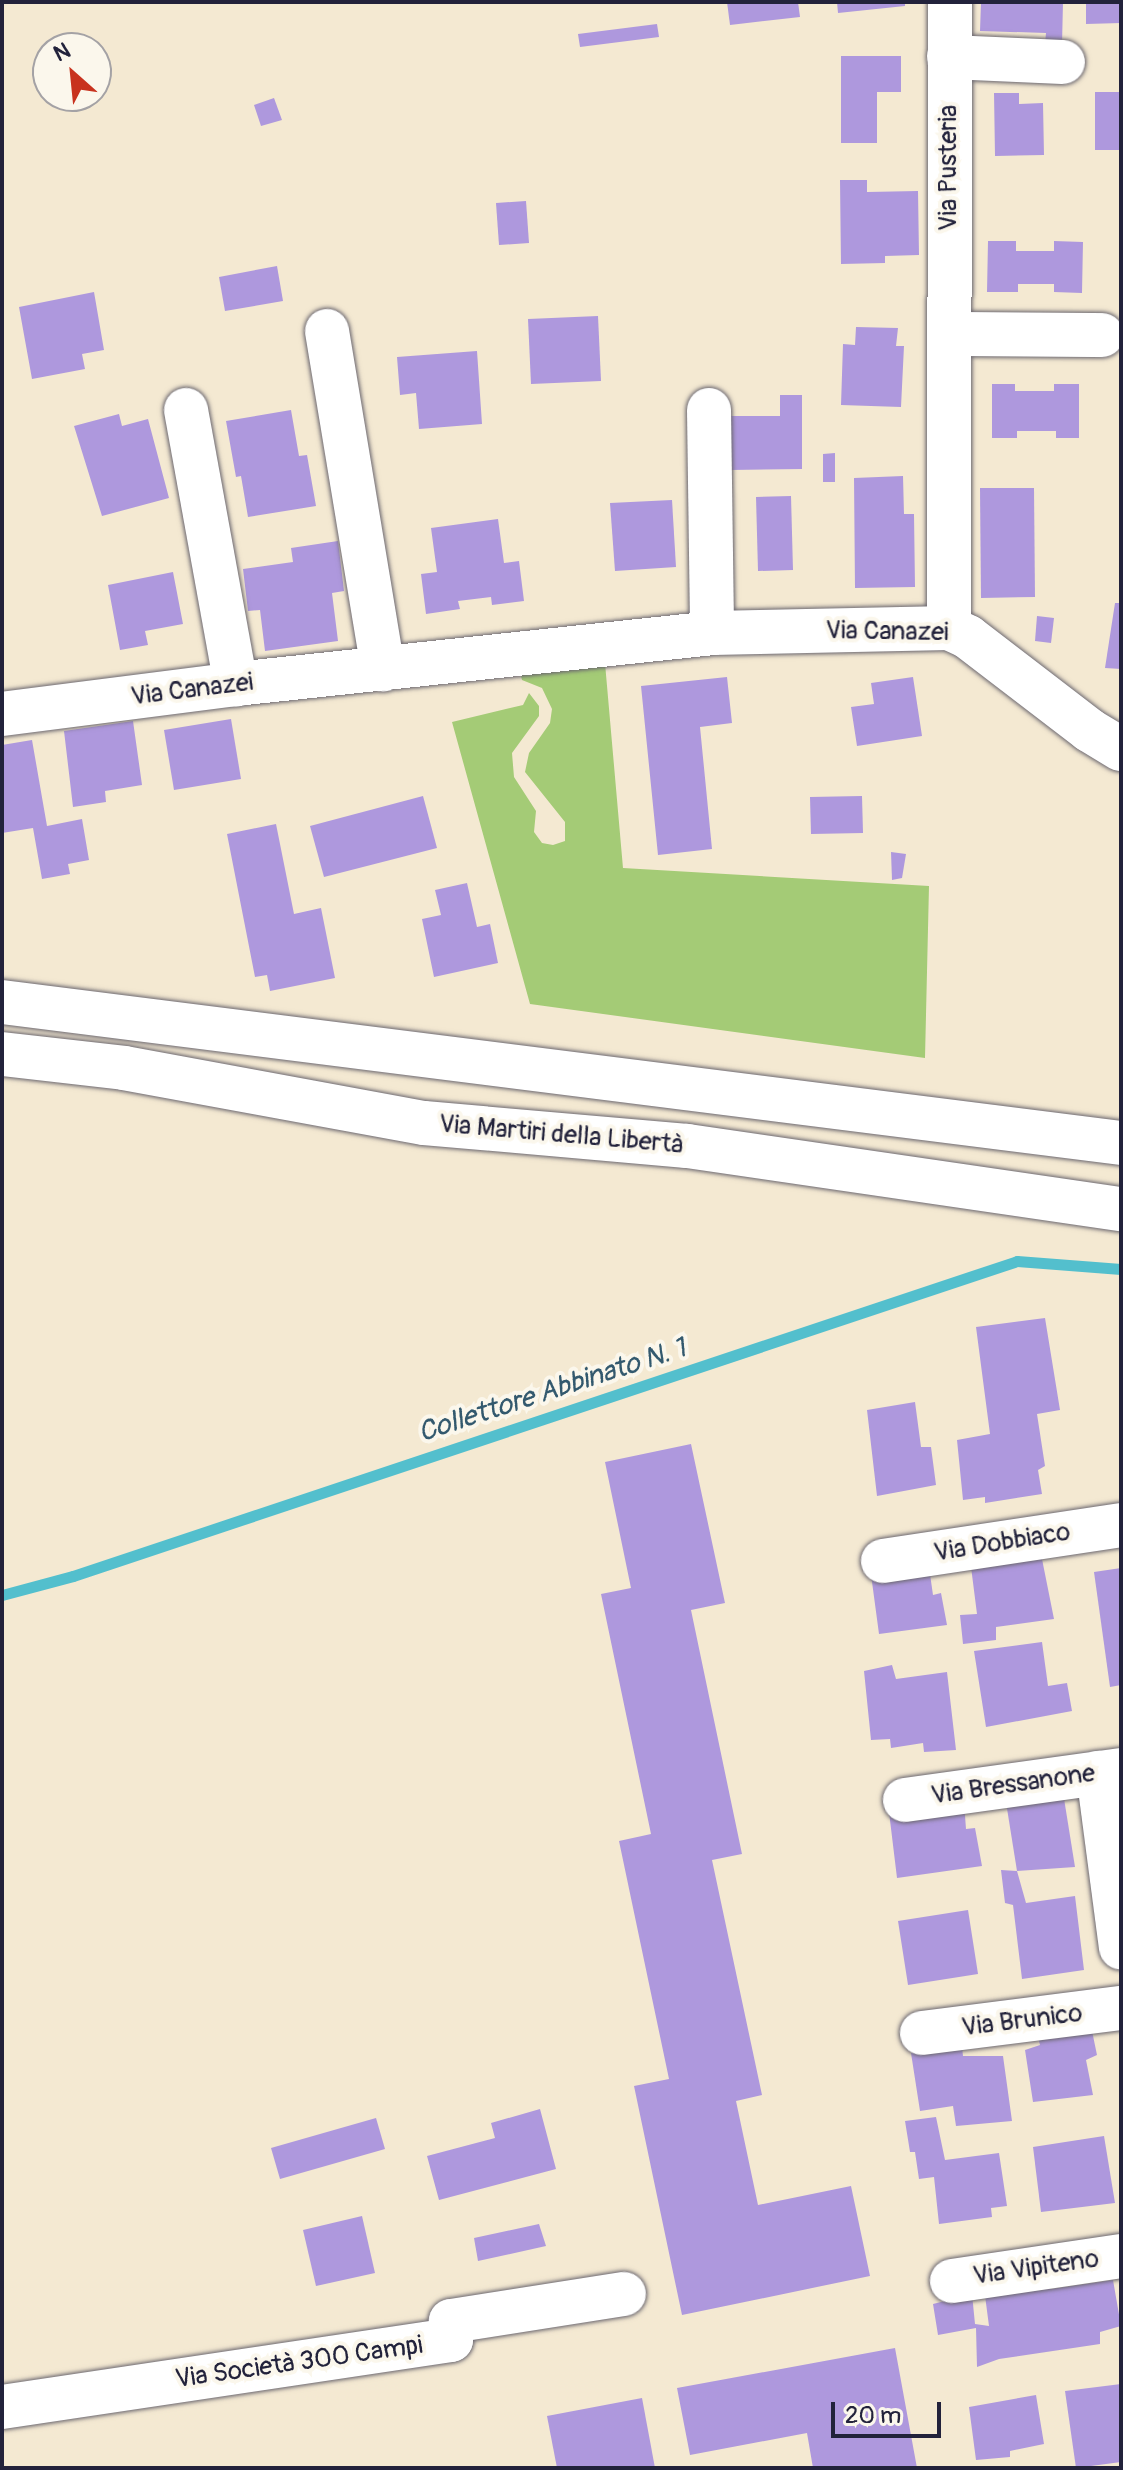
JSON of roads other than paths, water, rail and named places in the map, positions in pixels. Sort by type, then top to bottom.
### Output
[{"type":"street","name":"Via Pusteria","points":[[949,628],[950,2]]},
{"type":"street","points":[[949,57],[1063,62]]},
{"type":"street","points":[[327,331],[383,669]]},
{"type":"street","points":[[950,334],[1102,335]]},
{"type":"street","points":[[186,410],[236,684]]},
{"type":"street","points":[[709,410],[712,633]]},
{"type":"street","name":"Via Canazei","points":[[2,714],[236,684],[712,633],[949,628],[968,637],[1089,730],[1121,749]]},
{"type":"street","points":[[2,1002],[1121,1143]]},
{"type":"street","name":"Via Martiri della Libertà","points":[[2,1054],[124,1068],[424,1123],[687,1146],[1121,1209]]},
{"type":"street","name":"Via Dobbiaco","points":[[883,1561],[1121,1525]]},
{"type":"street","points":[[1109,1772],[1121,1947]]},
{"type":"street","name":"Via Bressanone","points":[[905,1800],[1109,1772]]},
{"type":"street","name":"Via Brunico","points":[[922,2033],[1121,2008]]},
{"type":"street","name":"Via Vipiteno","points":[[952,2281],[1121,2256]]},
{"type":"street","name":"Via Società 300 Campi","points":[[2,2407],[451,2340],[451,2321],[624,2294]]},
{"type":"waterway","name":"Collettore Abbinato N. 1","points":[[2,1595],[73,1576],[1017,1261],[1121,1269]]}]
